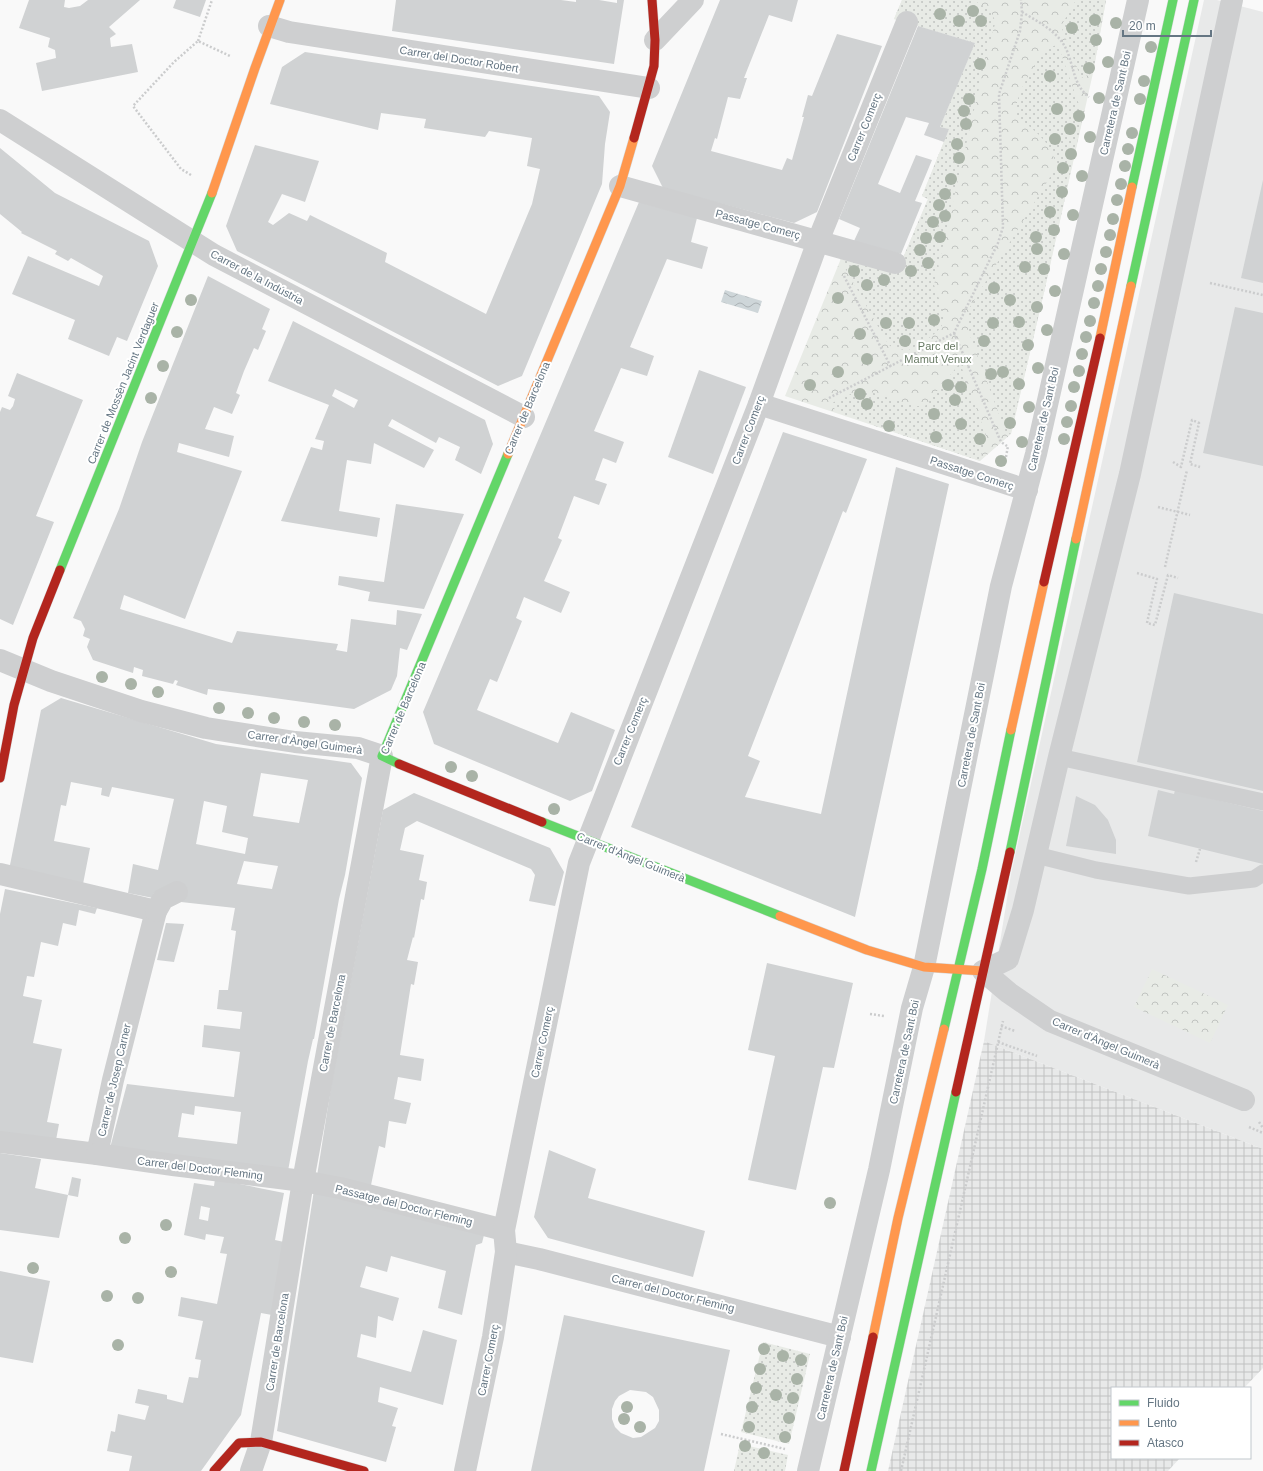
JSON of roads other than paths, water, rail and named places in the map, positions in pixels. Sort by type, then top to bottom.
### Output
[{"type":"main road","name":"Carrer de Mossèn Jacint Verdaguer","points":[[0,778],[24,669],[36,631],[181,270],[194,242],[269,26],[280,0]]},
{"type":"main road","name":"Carrer de Barcelona","points":[[382,756],[620,186],[654,66],[655,40],[652,0]]},
{"type":"main road","points":[[844,1471],[898,1218],[985,854],[1026,659],[1088,391],[1173,0]]},
{"type":"main road","points":[[871,1471],[1043,702],[1103,410],[1194,0]]},
{"type":"main road","name":"Carrer d'Àngel Guimerà","points":[[382,756],[410,770],[867,950],[924,967],[958,968],[983,971]]},
{"type":"main road","points":[[214,1471],[239,1443],[260,1442],[364,1471]]},
{"type":"street","points":[[655,40],[693,0]]},
{"type":"street","name":"Carretera de Sant Boi","points":[[808,1471],[879,1170],[912,1008],[924,967],[1001,586],[1026,490],[1138,0]]},
{"type":"street","points":[[983,971],[1008,959],[1023,910],[1059,757],[1130,474],[1232,0]]},
{"type":"street","name":"Carrer Comerç","points":[[465,1471],[493,1337],[506,1252],[504,1230],[579,863],[587,839],[755,412],[818,241],[907,22]]},
{"type":"street","name":"Carrer del Doctor Robert","points":[[269,26],[289,32],[649,88]]},
{"type":"street","name":"Carrer de la Indústria","points":[[0,120],[214,255],[524,417]]},
{"type":"street","name":"Passatge Comerç","points":[[620,186],[895,263]]},
{"type":"street","name":"Passatge Comerç","points":[[755,412],[795,415],[1026,490]]},
{"type":"street","name":"Carrer d'Àngel Guimerà","points":[[0,660],[50,680],[141,711],[206,728],[294,742],[358,748],[382,756]]},
{"type":"street","name":"Carrer de Barcelona","points":[[252,1471],[260,1442],[303,1181],[382,756]]},
{"type":"street","points":[[0,874],[156,911]]},
{"type":"street","name":"Carrer de Josep Carner","points":[[97,1154],[113,1080],[156,911],[163,899],[177,892]]},
{"type":"street","name":"Carrer d'Àngel Guimerà","points":[[983,971],[1009,993],[1050,1021],[1244,1100]]},
{"type":"street","points":[[0,1142],[97,1154]]},
{"type":"street","name":"Carrer del Doctor Fleming","points":[[97,1154],[173,1166],[303,1181]]},
{"type":"street","name":"Passatge del Doctor Fleming","points":[[303,1181],[340,1188],[504,1230]]},
{"type":"street","name":"Carrer del Doctor Fleming","points":[[506,1252],[840,1337]]},
{"type":"lane","points":[[1059,757],[1263,802]]},
{"type":"lane","points":[[1036,855],[1096,870],[1189,886],[1254,879],[1263,873]]},
{"type":"water","points":[[725,290],[762,301],[758,313],[721,302]]},
{"type":"park label","name":"Parc del Mamut Venux","points":[[938,352]]}]
